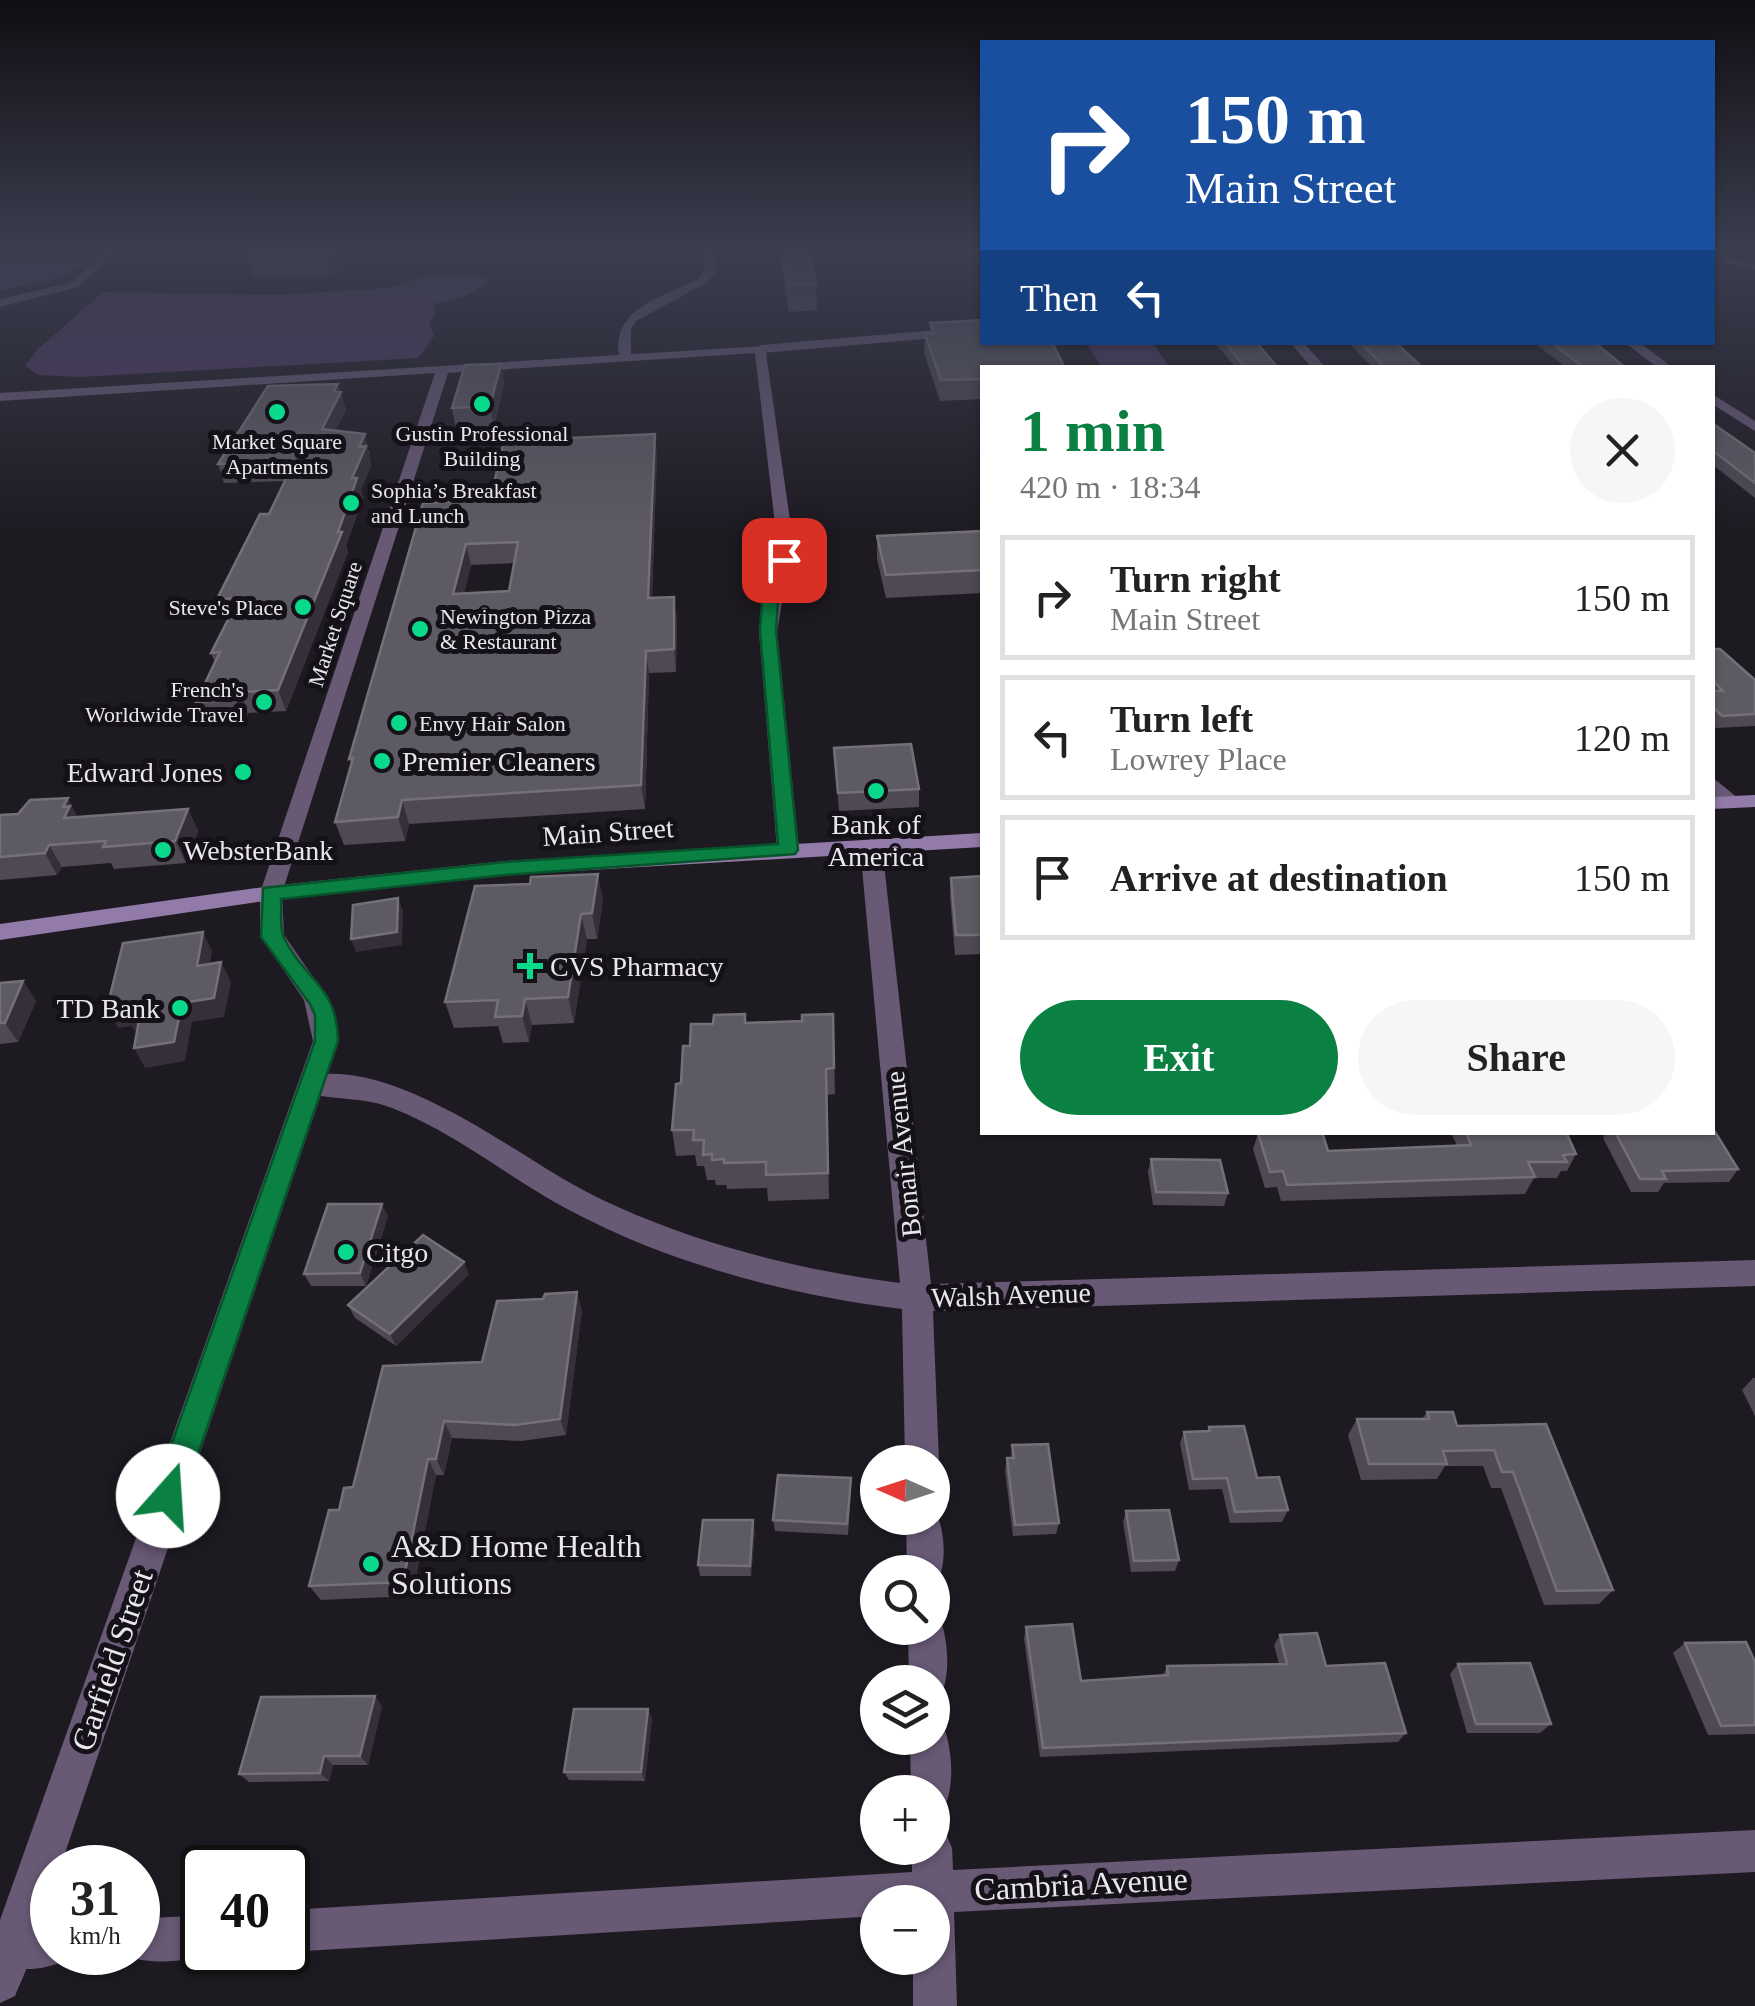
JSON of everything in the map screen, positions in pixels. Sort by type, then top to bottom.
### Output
[{"type":"main road","points":[[1722,803],[1755,801]]},
{"type":"main road","name":"Main Street","points":[[0,932],[271,893],[505,868],[980,840]]},
{"type":"street","points":[[625,345],[625,358]]},
{"type":"street","points":[[0,396],[803,345]]},
{"type":"street","points":[[1299,345],[1317,365]]},
{"type":"street","points":[[1634,345],[1663,365]]},
{"type":"street","points":[[761,348],[785,540],[783,570],[770,600],[768,630],[788,850]]},
{"type":"street","name":"Market Square","points":[[271,893],[443,368]]},
{"type":"street","points":[[1715,400],[1755,427]]},
{"type":"street","name":"Bonair Avenue","points":[[871,846],[918,1298],[922,1445]]},
{"type":"street","name":"Garfield Street","points":[[22,1958],[326,1041],[326,1015],[272,937],[271,893]]},
{"type":"street","name":"Walsh Avenue","points":[[312,1085],[361,1088],[400,1099],[610,1216],[769,1272],[856,1292],[918,1298],[1755,1273]]},
{"type":"street","name":"Cambria Avenue","points":[[950,1891],[1755,1852]]},
{"type":"street","name":"Cambria Avenue","points":[[310,1930],[860,1896]]},
{"type":"street","points":[[934,1975],[935,2006]]},
{"type":"shaded area","points":[[43,345],[428,345],[418,358],[80,377],[38,375],[25,366]]},
{"type":"shaded area","points":[[1087,345],[1154,345],[1168,365],[1101,365]]},
{"type":"building","points":[[929,345],[1054,345],[1064,365],[980,365],[980,379],[941,380]]},
{"type":"building","points":[[1227,345],[1259,345],[1275,365],[1243,365]]},
{"type":"building","points":[[1363,345],[1398,345],[1420,365],[1382,365]]},
{"type":"building","points":[[1555,345],[1598,345],[1622,365],[1580,365]]},
{"type":"building","points":[[501,364],[490,406],[452,408],[465,365]]},
{"type":"building","points":[[338,384],[334,391],[341,392],[322,429],[365,434],[359,447],[366,446],[352,478],[357,478],[338,532],[342,532],[278,690],[240,692],[236,700],[196,702],[220,652],[211,653],[239,598],[217,599],[260,514],[269,514],[294,462],[218,464],[268,386]]},
{"type":"building","points":[[1715,425],[1755,453],[1755,483],[1715,452]]},
{"type":"building","points":[[655,434],[648,598],[674,597],[674,649],[646,651],[641,785],[402,800],[398,817],[335,822],[353,758],[349,759],[423,503],[490,500],[504,441]],"holes":[[[518,542],[509,591],[453,594],[466,544]]]},
{"type":"building","points":[[980,531],[980,570],[886,575],[877,536]]},
{"type":"building","points":[[1715,649],[1720,649],[1755,680],[1755,714],[1722,716],[1715,709],[1715,691],[1723,691],[1715,683]]},
{"type":"building","points":[[911,744],[919,789],[838,793],[834,748]]},
{"type":"building","points":[[68,798],[63,807],[70,806],[64,818],[188,809],[175,841],[103,847],[106,841],[49,845],[45,853],[0,857],[0,815],[18,814],[30,800]]},
{"type":"building","points":[[598,874],[592,913],[581,914],[568,997],[525,999],[522,1016],[495,1017],[498,1000],[445,1002],[475,886],[530,884],[531,877]]},
{"type":"building","points":[[980,876],[980,935],[956,935],[951,878]]},
{"type":"building","points":[[398,898],[397,932],[351,939],[353,905]]},
{"type":"building","name":"TD Bank","points":[[203,932],[197,966],[221,962],[214,998],[182,1003],[174,1042],[134,1048],[141,1009],[123,1011],[125,1005],[107,1008],[123,943]]},
{"type":"building","points":[[23,981],[5,1023],[0,1023],[0,983]]},
{"type":"building","points":[[745,1014],[745,1023],[802,1021],[802,1015],[833,1014],[834,1068],[826,1069],[828,1173],[766,1175],[766,1162],[712,1160],[712,1154],[703,1155],[704,1140],[693,1140],[694,1130],[672,1130],[676,1084],[681,1083],[683,1046],[690,1046],[691,1024],[713,1024],[714,1015]]},
{"type":"building","points":[[1715,1132],[1738,1169],[1662,1171],[1666,1179],[1640,1179],[1617,1135],[1715,1135]]},
{"type":"building","points":[[1259,1135],[1323,1135],[1328,1151],[1471,1145],[1467,1135],[1567,1135],[1576,1154],[1563,1155],[1567,1162],[1528,1162],[1535,1177],[1287,1185],[1283,1171],[1270,1172]]},
{"type":"building","points":[[1151,1159],[1220,1160],[1228,1193],[1156,1192]]},
{"type":"building","points":[[328,1204],[382,1204],[360,1273],[304,1274]]},
{"type":"building","points":[[423,1235],[464,1262],[390,1334],[348,1305]]},
{"type":"building","points":[[577,1292],[560,1419],[515,1425],[444,1421],[436,1459],[428,1459],[403,1582],[309,1586],[329,1510],[339,1510],[344,1488],[353,1487],[383,1366],[482,1362],[497,1301],[543,1299],[545,1294]]},
{"type":"building","points":[[1427,1412],[1453,1412],[1457,1426],[1546,1424],[1613,1590],[1557,1591],[1513,1472],[1502,1472],[1494,1450],[1443,1451],[1447,1464],[1369,1464],[1357,1419],[1429,1419]]},
{"type":"building","points":[[1244,1426],[1257,1478],[1279,1477],[1288,1510],[1235,1512],[1227,1478],[1193,1479],[1184,1432]]},
{"type":"building","points":[[1048,1444],[1059,1523],[1015,1525],[1007,1458],[1014,1458],[1012,1445]]},
{"type":"building","points":[[778,1475],[851,1478],[847,1524],[773,1520]]},
{"type":"building","points":[[1169,1510],[1179,1560],[1134,1561],[1126,1511]]},
{"type":"building","points":[[703,1520],[753,1520],[750,1566],[698,1565]]},
{"type":"building","points":[[1072,1624],[1081,1681],[1168,1675],[1167,1666],[1287,1664],[1280,1635],[1317,1633],[1326,1666],[1385,1663],[1406,1733],[1043,1748],[1026,1627]]},
{"type":"building","points":[[1746,1642],[1755,1662],[1755,1725],[1721,1726],[1685,1643]]},
{"type":"building","points":[[1530,1663],[1551,1724],[1476,1724],[1458,1664]]},
{"type":"building","points":[[375,1696],[360,1756],[324,1756],[320,1773],[239,1774],[261,1697]]},
{"type":"building","points":[[574,1709],[648,1709],[641,1772],[564,1772]]},
{"type":"place","name":"Gustin Professional Building","points":[[482,404]]},
{"type":"place","name":"Market Square Apartments","points":[[277,412]]},
{"type":"place","name":"Sophia’s Breakfast and Lunch","points":[[351,503]]},
{"type":"place","name":"Steve's Place","points":[[303,607]]},
{"type":"place","name":"Newington Pizza & Restaurant","points":[[420,629]]},
{"type":"place","name":"French's Worldwide Travel","points":[[264,702]]},
{"type":"place","name":"Envy Hair Salon","points":[[399,723]]},
{"type":"place","name":"Premier Cleaners","points":[[382,761]]},
{"type":"place","name":"Edward Jones","points":[[243,772]]},
{"type":"place","name":"Bank of America","points":[[876,791]]},
{"type":"place","name":"WebsterBank","points":[[163,850]]},
{"type":"place","name":"CVS Pharmacy","points":[[530,966]]},
{"type":"place","name":"TD Bank","points":[[180,1008]]},
{"type":"place","name":"Citgo","points":[[346,1252]]},
{"type":"place","name":"A&D Home Health Solutions","points":[[371,1564]]},
{"type":"route","points":[[168,1496],[326,1041],[326,1015],[320,1001],[272,937],[271,893],[505,868],[788,850],[768,630],[770,600],[784,560]]}]
